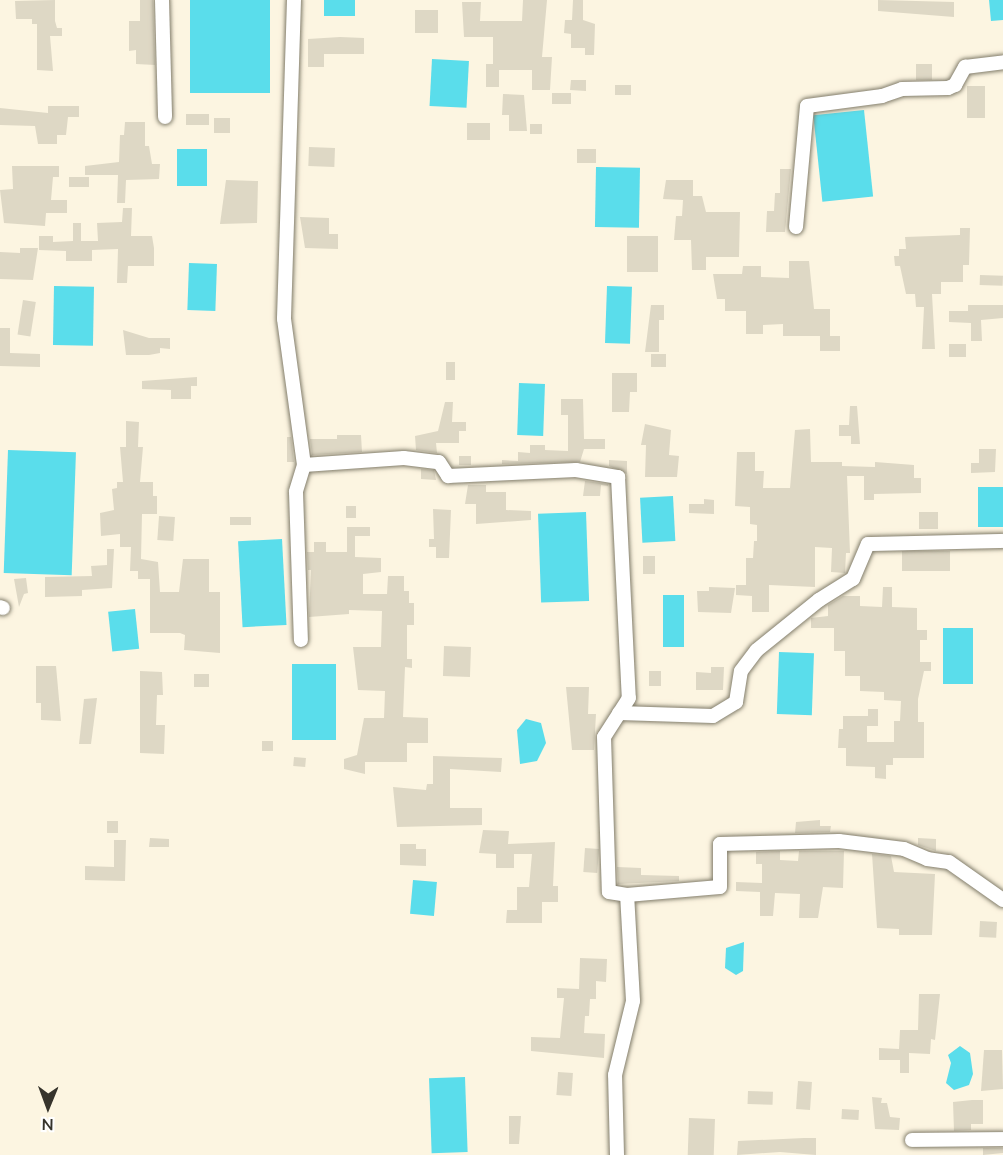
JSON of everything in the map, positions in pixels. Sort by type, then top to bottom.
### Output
[{"type":"street","points":[[162,0],[165,117]]},
{"type":"street","points":[[294,0],[284,318],[304,465],[296,492],[301,640]]},
{"type":"street","points":[[796,226],[807,106],[882,96],[902,89],[948,88],[955,85],[965,67],[1003,62]]},
{"type":"street","points":[[304,465],[416,459],[439,462],[448,476],[576,470],[618,477],[628,698],[604,737],[609,892],[627,895],[720,887],[720,844],[839,841],[904,849],[927,859],[949,862],[1003,900]]},
{"type":"street","points":[[619,713],[713,716],[736,702],[741,671],[757,650],[819,600],[853,579],[868,544],[1003,541]]},
{"type":"street","points":[[617,1155],[615,1075],[633,1001],[627,895]]},
{"type":"street","points":[[912,1140],[1003,1138]]},
{"type":"water","points":[[190,0],[270,0],[270,93],[190,93]]},
{"type":"water","points":[[324,0],[355,0],[355,16],[324,16]]},
{"type":"water","points":[[989,0],[1003,0],[1003,20],[991,21]]},
{"type":"water","points":[[432,59],[469,61],[466,108],[430,106]]},
{"type":"water","points":[[864,110],[873,197],[822,202],[813,115]]},
{"type":"water","points":[[177,149],[207,149],[207,186],[177,186]]},
{"type":"water","points":[[596,167],[640,168],[639,228],[595,227]]},
{"type":"water","points":[[189,263],[217,264],[215,311],[187,310]]},
{"type":"water","points":[[54,286],[94,287],[93,346],[53,345]]},
{"type":"water","points":[[607,286],[632,287],[630,344],[605,343]]},
{"type":"water","points":[[519,383],[545,384],[543,436],[517,435]]},
{"type":"water","points":[[8,450],[76,452],[72,575],[4,573]]},
{"type":"water","points":[[978,487],[1003,487],[1003,527],[978,527]]},
{"type":"water","points":[[673,496],[675,541],[642,543],[640,498]]},
{"type":"water","points":[[586,512],[589,601],[541,603],[538,514]]},
{"type":"water","points":[[282,539],[287,625],[243,627],[238,541]]},
{"type":"water","points":[[663,595],[684,595],[684,647],[663,647]]},
{"type":"water","points":[[135,609],[139,649],[112,652],[108,612]]},
{"type":"water","points":[[943,628],[973,628],[973,684],[943,684]]},
{"type":"water","points":[[779,652],[814,653],[812,715],[777,714]]},
{"type":"water","points":[[292,664],[336,664],[336,740],[292,740]]},
{"type":"water","points":[[526,719],[541,723],[546,743],[537,761],[520,764],[517,730]]},
{"type":"water","points":[[413,880],[437,882],[434,916],[410,914]]},
{"type":"water","points":[[744,942],[743,971],[736,975],[725,968],[726,948]]},
{"type":"water","points":[[960,1046],[970,1053],[973,1074],[969,1085],[954,1090],[946,1083],[951,1063],[948,1055]]},
{"type":"water","points":[[465,1077],[468,1152],[432,1153],[429,1078]]},
{"type":"building","points":[[55,0],[55,21],[57,28],[62,28],[62,36],[50,36],[53,71],[37,70],[37,24],[32,24],[32,19],[16,19],[15,1]]},
{"type":"building","points":[[140,0],[153,0],[155,65],[136,64],[136,50],[129,51],[129,21],[140,21]]},
{"type":"building","points":[[523,0],[547,0],[542,57],[552,57],[550,90],[532,90],[532,70],[499,70],[499,87],[486,87],[486,64],[493,64],[493,37],[464,37],[462,2],[481,2],[480,21],[522,21]]},
{"type":"building","points":[[573,0],[583,0],[583,20],[595,24],[594,55],[585,55],[585,48],[571,48],[571,34],[564,33],[565,20],[572,20]]},
{"type":"building","points":[[878,0],[954,2],[954,17],[878,11]]},
{"type":"building","points":[[415,10],[438,10],[438,33],[415,33]]},
{"type":"building","points":[[364,38],[364,54],[324,54],[324,67],[308,67],[308,39]]},
{"type":"building","points":[[916,64],[932,64],[932,80],[916,80]]},
{"type":"building","points":[[571,80],[586,80],[586,91],[570,90]]},
{"type":"building","points":[[615,85],[631,85],[631,95],[615,95]]},
{"type":"building","points":[[967,86],[985,86],[985,118],[967,118]]},
{"type":"building","points":[[552,93],[571,93],[571,104],[552,104]]},
{"type":"building","points":[[503,94],[524,95],[527,131],[509,131],[509,115],[502,115]]},
{"type":"building","points":[[48,106],[79,106],[79,117],[68,117],[66,135],[57,135],[57,144],[38,144],[35,126],[0,125],[0,108],[48,113]]},
{"type":"building","points":[[186,114],[209,114],[209,125],[186,125]]},
{"type":"building","points":[[214,118],[230,118],[230,133],[214,133]]},
{"type":"building","points":[[125,122],[145,122],[145,146],[149,146],[152,164],[160,164],[159,179],[126,180],[125,203],[117,203],[118,175],[85,175],[85,166],[119,162],[120,135],[124,135]]},
{"type":"building","points":[[467,123],[490,123],[490,140],[467,140]]},
{"type":"building","points":[[530,124],[542,124],[542,134],[530,134]]},
{"type":"building","points":[[309,147],[335,148],[334,167],[308,166]]},
{"type":"building","points":[[577,149],[596,149],[596,163],[577,163]]},
{"type":"building","points":[[12,166],[59,166],[59,177],[53,177],[51,200],[67,200],[67,213],[46,213],[45,226],[4,223],[0,190],[13,189]]},
{"type":"building","points":[[780,169],[791,169],[785,232],[766,232],[767,211],[774,211],[775,193],[780,193]]},
{"type":"building","points":[[69,177],[89,177],[89,187],[69,187]]},
{"type":"building","points":[[226,180],[258,181],[257,223],[220,224]]},
{"type":"building","points":[[666,180],[693,180],[693,196],[702,196],[706,212],[740,212],[739,257],[706,257],[706,270],[692,270],[691,240],[674,240],[676,216],[682,216],[683,200],[663,199]]},
{"type":"building","points":[[123,208],[132,208],[131,236],[152,236],[154,248],[154,266],[128,266],[127,283],[117,283],[118,249],[92,250],[92,261],[66,261],[66,251],[39,250],[39,236],[53,236],[53,242],[73,241],[73,223],[81,223],[81,241],[98,241],[97,223],[122,222]]},
{"type":"building","points":[[300,217],[329,218],[329,234],[338,234],[338,249],[305,248]]},
{"type":"building","points":[[960,228],[970,228],[969,265],[963,265],[963,282],[941,282],[941,294],[932,294],[935,349],[922,349],[924,307],[916,307],[915,294],[906,294],[900,266],[895,266],[894,256],[899,256],[899,249],[906,249],[905,237],[960,235]]},
{"type":"building","points":[[627,236],[658,236],[658,272],[627,272]]},
{"type":"building","points":[[20,248],[38,248],[33,280],[0,279],[0,252],[20,253]]},
{"type":"building","points":[[789,261],[809,261],[814,309],[830,309],[830,336],[840,336],[840,351],[820,351],[820,336],[783,336],[783,324],[763,325],[763,334],[746,334],[746,311],[725,311],[725,299],[717,299],[713,274],[742,274],[743,266],[761,266],[761,277],[789,278]]},
{"type":"building","points":[[980,275],[1003,276],[1003,286],[980,285]]},
{"type":"building","points":[[23,300],[36,302],[30,337],[18,335]]},
{"type":"building","points":[[651,305],[664,305],[664,320],[659,320],[659,352],[645,352]]},
{"type":"building","points":[[968,305],[1003,305],[1003,318],[981,320],[982,341],[971,341],[971,323],[949,322],[949,311],[968,311]]},
{"type":"building","points":[[0,328],[10,328],[10,353],[40,354],[40,367],[0,366]]},
{"type":"building","points":[[123,330],[149,338],[170,338],[170,349],[160,348],[160,353],[149,355],[126,355]]},
{"type":"building","points":[[949,344],[966,344],[966,357],[949,357]]},
{"type":"building","points":[[651,354],[666,354],[666,367],[651,367]]},
{"type":"building","points":[[446,362],[455,362],[455,380],[446,380]]},
{"type":"building","points":[[612,373],[637,373],[637,392],[630,392],[629,412],[612,412]]},
{"type":"building","points":[[197,377],[197,386],[191,386],[191,399],[171,399],[171,390],[142,389],[142,381]]},
{"type":"building","points":[[561,399],[583,399],[584,439],[605,439],[605,449],[584,449],[580,462],[502,464],[502,460],[518,461],[518,452],[530,453],[530,445],[545,445],[545,450],[568,451],[568,415],[561,415]]},
{"type":"building","points":[[445,402],[453,402],[452,422],[466,422],[466,431],[459,431],[459,443],[436,443],[437,453],[416,450],[415,436],[438,431]]},
{"type":"building","points":[[850,406],[857,406],[860,444],[851,444],[851,436],[839,436],[839,425],[849,425]]},
{"type":"building","points":[[126,421],[139,422],[138,447],[143,447],[140,482],[153,482],[153,496],[157,496],[157,514],[142,514],[141,559],[158,562],[160,592],[179,592],[183,559],[209,559],[209,592],[220,592],[220,653],[184,650],[185,635],[180,633],[150,633],[150,579],[138,579],[138,571],[130,571],[131,547],[120,547],[120,534],[101,536],[100,513],[114,510],[112,489],[117,488],[117,482],[123,482],[120,447],[126,447]]},
{"type":"building","points":[[645,424],[671,430],[669,455],[679,456],[677,477],[645,477],[646,445],[641,445]]},
{"type":"building","points":[[810,429],[811,462],[842,462],[842,466],[875,467],[875,462],[914,465],[914,478],[921,478],[921,493],[874,494],[874,500],[864,500],[864,476],[847,476],[850,553],[846,553],[845,573],[831,572],[832,548],[815,547],[815,587],[769,585],[769,612],[752,612],[752,596],[736,595],[736,585],[746,585],[746,558],[753,558],[754,541],[757,541],[757,525],[750,524],[750,507],[735,506],[737,452],[755,452],[755,471],[764,471],[763,488],[790,488],[795,430]]},
{"type":"building","points":[[337,435],[361,435],[362,452],[312,455],[310,439],[337,439]]},
{"type":"building","points":[[287,437],[291,437],[294,462],[287,462]]},
{"type":"building","points":[[979,449],[996,449],[995,472],[971,473],[971,463],[979,463]]},
{"type":"building","points":[[459,456],[471,456],[471,465],[459,465]]},
{"type":"building","points":[[609,460],[627,461],[627,474],[609,466]]},
{"type":"building","points":[[421,469],[434,470],[436,480],[421,479]]},
{"type":"building","points":[[585,481],[608,484],[608,486],[601,485],[600,496],[583,496]]},
{"type":"building","points":[[468,485],[486,485],[486,492],[506,492],[506,510],[531,511],[531,520],[476,524],[476,504],[465,504]]},
{"type":"building","points":[[704,499],[714,500],[714,514],[689,513],[689,504],[704,504]]},
{"type":"building","points":[[346,506],[356,506],[356,518],[346,518]]},
{"type":"building","points":[[433,509],[451,510],[449,558],[436,558],[436,547],[429,547],[429,539],[434,539]]},
{"type":"building","points":[[919,512],[938,512],[938,529],[919,529]]},
{"type":"building","points":[[159,516],[175,517],[173,541],[157,540]]},
{"type":"building","points":[[230,517],[251,517],[251,525],[230,525]]},
{"type":"building","points":[[347,527],[370,527],[370,536],[355,536],[355,557],[381,558],[381,572],[363,574],[363,594],[387,594],[388,576],[404,576],[404,591],[409,591],[409,603],[414,603],[414,625],[407,625],[407,659],[412,659],[412,668],[405,667],[403,717],[428,718],[428,743],[407,743],[407,762],[365,762],[365,774],[344,769],[344,759],[357,755],[364,718],[384,718],[385,691],[358,690],[353,647],[381,647],[382,611],[349,610],[349,614],[309,617],[311,570],[308,570],[307,552],[314,552],[314,542],[326,542],[326,552],[347,552]]},
{"type":"building","points":[[107,549],[114,549],[112,588],[82,590],[82,596],[45,597],[45,577],[92,576],[91,566],[107,565]]},
{"type":"building","points":[[902,551],[950,551],[950,571],[902,571]]},
{"type":"building","points":[[643,556],[655,556],[655,574],[643,574]]},
{"type":"building","points":[[26,578],[28,593],[24,594],[19,607],[14,579]]},
{"type":"building","points":[[709,587],[735,588],[731,613],[698,612],[697,591],[709,591]]},
{"type":"building","points":[[883,587],[892,587],[892,607],[917,608],[917,630],[927,630],[927,640],[920,640],[920,662],[931,662],[931,671],[924,671],[918,699],[918,722],[924,722],[924,758],[893,758],[893,765],[886,765],[886,779],[875,778],[875,767],[846,766],[846,748],[838,748],[839,729],[843,729],[843,716],[868,716],[868,709],[878,709],[878,726],[867,726],[867,742],[894,742],[894,721],[900,721],[901,701],[884,700],[884,692],[860,691],[860,676],[845,676],[845,651],[834,651],[834,628],[811,628],[811,618],[828,616],[828,605],[843,596],[860,596],[860,606],[882,607]]},
{"type":"building","points":[[444,646],[471,647],[470,677],[443,676]]},
{"type":"building","points":[[36,666],[56,666],[61,721],[41,720],[41,703],[36,703]]},
{"type":"building","points":[[711,667],[724,667],[723,690],[696,690],[696,672],[711,673]]},
{"type":"building","points":[[140,671],[162,672],[163,695],[157,695],[156,725],[165,725],[164,754],[140,753]]},
{"type":"building","points":[[649,671],[661,671],[661,686],[649,686]]},
{"type":"building","points":[[194,674],[209,674],[209,687],[194,687]]},
{"type":"building","points":[[566,687],[589,687],[588,714],[596,714],[594,750],[572,750]]},
{"type":"building","points":[[97,698],[91,744],[79,744],[84,699]]},
{"type":"building","points":[[262,741],[273,741],[273,751],[262,751]]},
{"type":"building","points":[[433,756],[502,758],[501,772],[450,769],[450,808],[482,808],[482,825],[397,827],[393,787],[426,790],[427,784],[433,784]]},
{"type":"building","points":[[294,757],[306,758],[305,767],[293,766]]},
{"type":"building","points":[[820,820],[820,826],[831,826],[830,832],[795,833],[796,822]]},
{"type":"building","points":[[107,821],[118,821],[118,833],[107,833]]},
{"type":"building","points":[[483,830],[509,831],[508,844],[555,842],[553,886],[558,886],[558,902],[542,902],[542,923],[506,923],[507,910],[517,910],[517,887],[529,887],[532,854],[514,854],[514,868],[496,868],[496,854],[479,853]]},
{"type":"building","points":[[150,838],[169,839],[169,847],[149,847]]},
{"type":"building","points":[[918,838],[936,839],[936,851],[918,845]]},
{"type":"building","points":[[114,840],[126,840],[125,881],[85,880],[85,866],[114,867]]},
{"type":"building","points":[[400,844],[416,844],[416,849],[426,849],[426,866],[400,865]]},
{"type":"building","points":[[585,848],[599,849],[597,873],[583,872]]},
{"type":"building","points":[[780,851],[780,860],[798,861],[799,851],[844,851],[843,888],[823,887],[818,918],[799,918],[800,894],[775,893],[773,916],[760,916],[760,892],[736,891],[736,882],[762,883],[762,864],[756,864],[756,852]]},
{"type":"building","points":[[872,854],[891,856],[894,872],[935,874],[932,935],[899,935],[899,929],[877,928]]},
{"type":"building","points":[[617,867],[641,868],[641,875],[679,876],[679,881],[618,884]]},
{"type":"building","points":[[980,921],[997,922],[996,938],[979,937]]},
{"type":"building","points":[[580,958],[607,959],[606,982],[596,981],[596,999],[590,999],[589,1016],[585,1016],[584,1033],[605,1034],[604,1058],[531,1051],[531,1037],[560,1038],[564,998],[557,998],[557,988],[579,989]]},
{"type":"building","points":[[919,994],[940,994],[935,1040],[931,1039],[930,1054],[909,1053],[909,1073],[900,1073],[900,1060],[879,1060],[879,1048],[899,1049],[900,1030],[918,1030]]},
{"type":"building","points":[[984,1050],[1002,1050],[1003,1089],[981,1091]]},
{"type":"building","points":[[558,1072],[573,1073],[571,1096],[556,1095]]},
{"type":"building","points":[[798,1081],[812,1082],[810,1110],[796,1109]]},
{"type":"building","points":[[748,1091],[773,1092],[773,1105],[748,1104]]},
{"type":"building","points":[[872,1097],[882,1098],[881,1103],[887,1103],[890,1117],[900,1118],[899,1130],[875,1129]]},
{"type":"building","points":[[983,1100],[983,1124],[971,1124],[971,1130],[954,1131],[953,1102]]},
{"type":"building","points":[[842,1109],[859,1110],[858,1120],[841,1119]]},
{"type":"building","points":[[509,1116],[521,1116],[519,1144],[509,1144]]},
{"type":"building","points":[[689,1118],[715,1119],[714,1155],[688,1155]]},
{"type":"building","points":[[816,1138],[816,1155],[780,1152],[737,1155],[738,1141]]},
{"type":"building","points":[[983,1148],[1003,1148],[1003,1153],[983,1155]]}]
